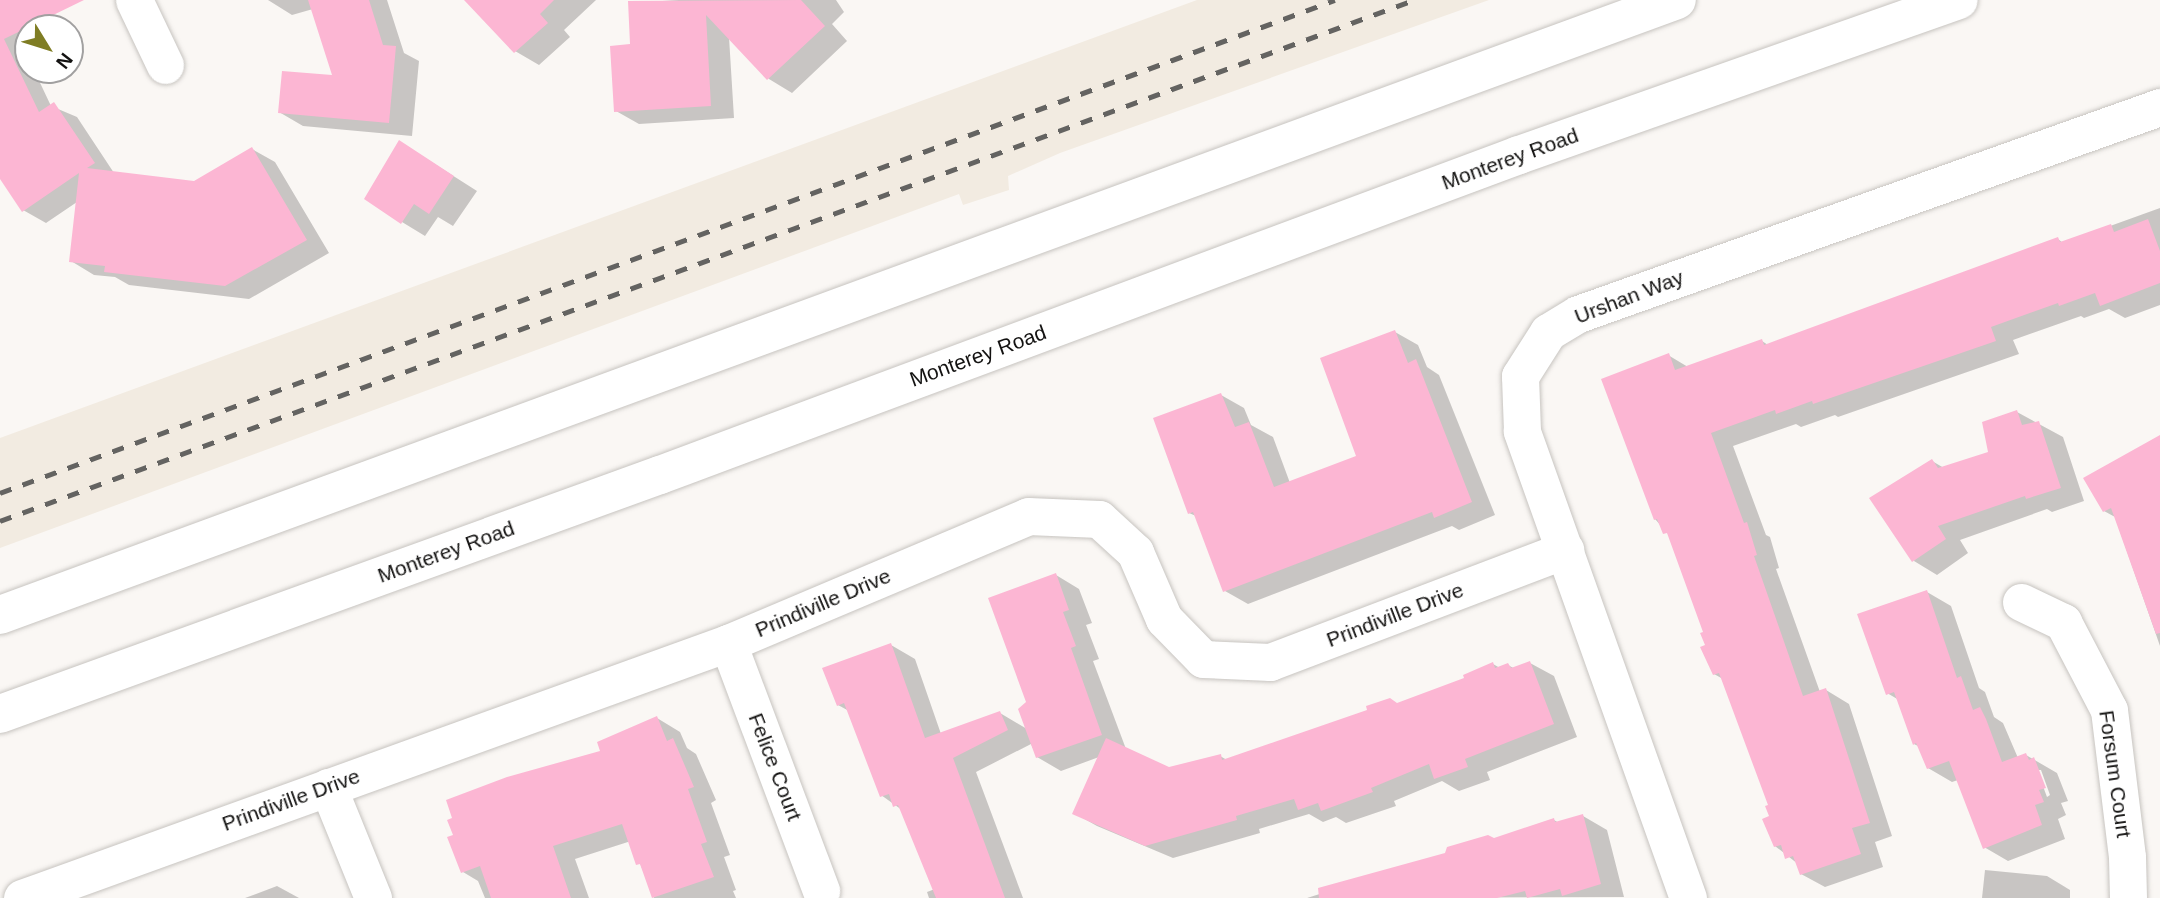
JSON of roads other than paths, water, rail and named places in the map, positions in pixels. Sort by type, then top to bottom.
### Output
[{"type":"main road","points":[[0,615],[1677,0]]},
{"type":"main road","name":"Monterey Road","points":[[0,714],[660,475],[1519,155],[1958,0]]},
{"type":"street","points":[[134,0],[165,65]]},
{"type":"street","name":"Urshan Way","points":[[1688,898],[1522,432],[1520,376],[1548,332],[1578,314],[2160,107]]},
{"type":"street","name":"Prindiville Drive","points":[[22,898],[729,643],[1028,516],[1099,519],[1135,552],[1164,619],[1203,659],[1270,662],[1565,550]]},
{"type":"street","name":"Forsum Court","points":[[2021,602],[2063,622],[2109,710],[2127,857],[2128,898]]},
{"type":"street","name":"Felice Court","points":[[729,643],[821,891]]},
{"type":"street","points":[[328,787],[373,898]]},
{"type":"railway","points":[[0,493],[1335,0]]},
{"type":"railway","points":[[0,521],[1414,0]]}]
